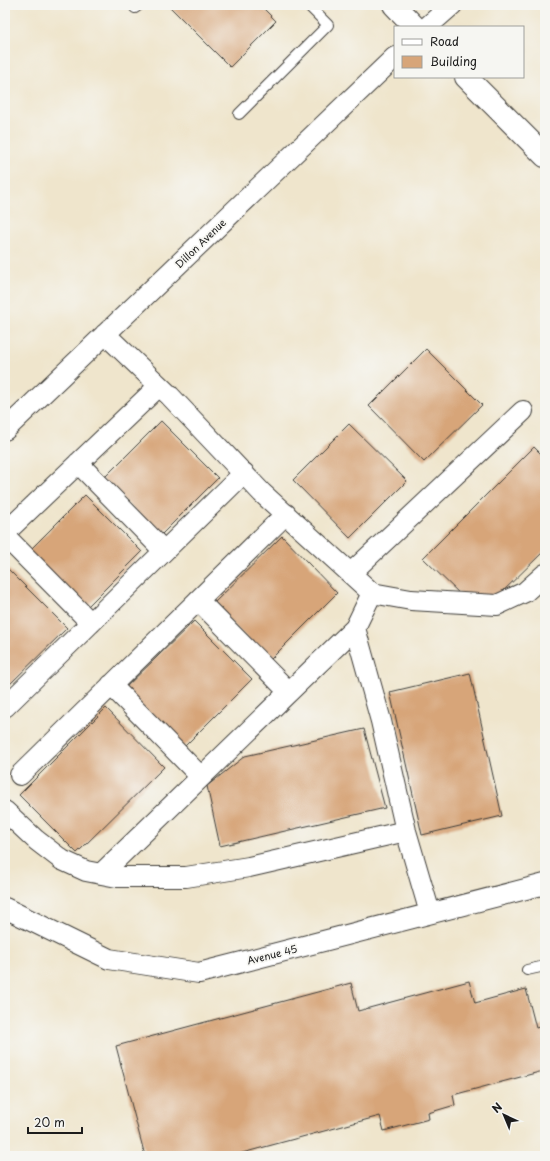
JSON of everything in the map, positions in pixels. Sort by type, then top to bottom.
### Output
[{"type":"main road","points":[[394,5],[414,26]]},
{"type":"main road","points":[[467,78],[545,156]]},
{"type":"street","points":[[428,26],[452,5]]},
{"type":"street","name":"Dillon Avenue","points":[[5,430],[394,58]]},
{"type":"street","points":[[105,334],[159,386],[244,474],[372,592],[412,600],[497,605],[525,592],[545,574]]},
{"type":"street","points":[[5,533],[159,386]]},
{"type":"street","points":[[351,573],[523,411]]},
{"type":"street","points":[[78,463],[164,551]]},
{"type":"street","points":[[5,707],[244,474]]},
{"type":"street","points":[[20,775],[286,514]]},
{"type":"street","points":[[5,536],[91,623]]},
{"type":"street","points":[[101,874],[355,628],[372,592]]},
{"type":"street","points":[[198,600],[289,692]]},
{"type":"street","points":[[355,628],[381,721],[406,831],[430,913]]},
{"type":"street","points":[[111,685],[201,777]]},
{"type":"street","points":[[5,811],[36,840],[62,860],[86,871],[117,877],[186,876],[249,867],[406,831]]},
{"type":"street","name":"Avenue 45","points":[[5,908],[109,958],[199,973],[545,884]]},
{"type":"lane","points":[[239,114],[328,25],[308,5]]},
{"type":"lane","points":[[527,970],[545,966]]},
{"type":"building","points":[[172,5],[260,5],[276,21],[230,67],[170,7]]},
{"type":"building","points":[[426,349],[482,405],[424,462],[369,406]]},
{"type":"building","points":[[161,421],[218,478],[160,536],[103,479]]},
{"type":"building","points":[[349,424],[407,481],[350,538],[293,480]]},
{"type":"building","points":[[534,447],[545,458],[545,550],[494,600],[465,599],[423,558]]},
{"type":"building","points":[[85,495],[142,552],[85,609],[28,552]]},
{"type":"building","points":[[282,536],[337,593],[269,661],[213,604]]},
{"type":"building","points":[[8,569],[67,628],[5,689],[5,572]]},
{"type":"building","points":[[194,621],[252,679],[183,748],[124,689]]},
{"type":"building","points":[[470,673],[502,816],[422,835],[390,692]]},
{"type":"building","points":[[106,708],[164,767],[77,853],[19,795]]},
{"type":"building","points":[[364,729],[385,808],[220,846],[207,786],[245,756]]},
{"type":"building","points":[[469,981],[475,1003],[526,989],[536,1028],[545,1025],[545,1076],[543,1071],[453,1095],[455,1105],[428,1113],[429,1119],[384,1131],[380,1116],[231,1156],[145,1156],[116,1046],[351,983],[358,1011]]}]
